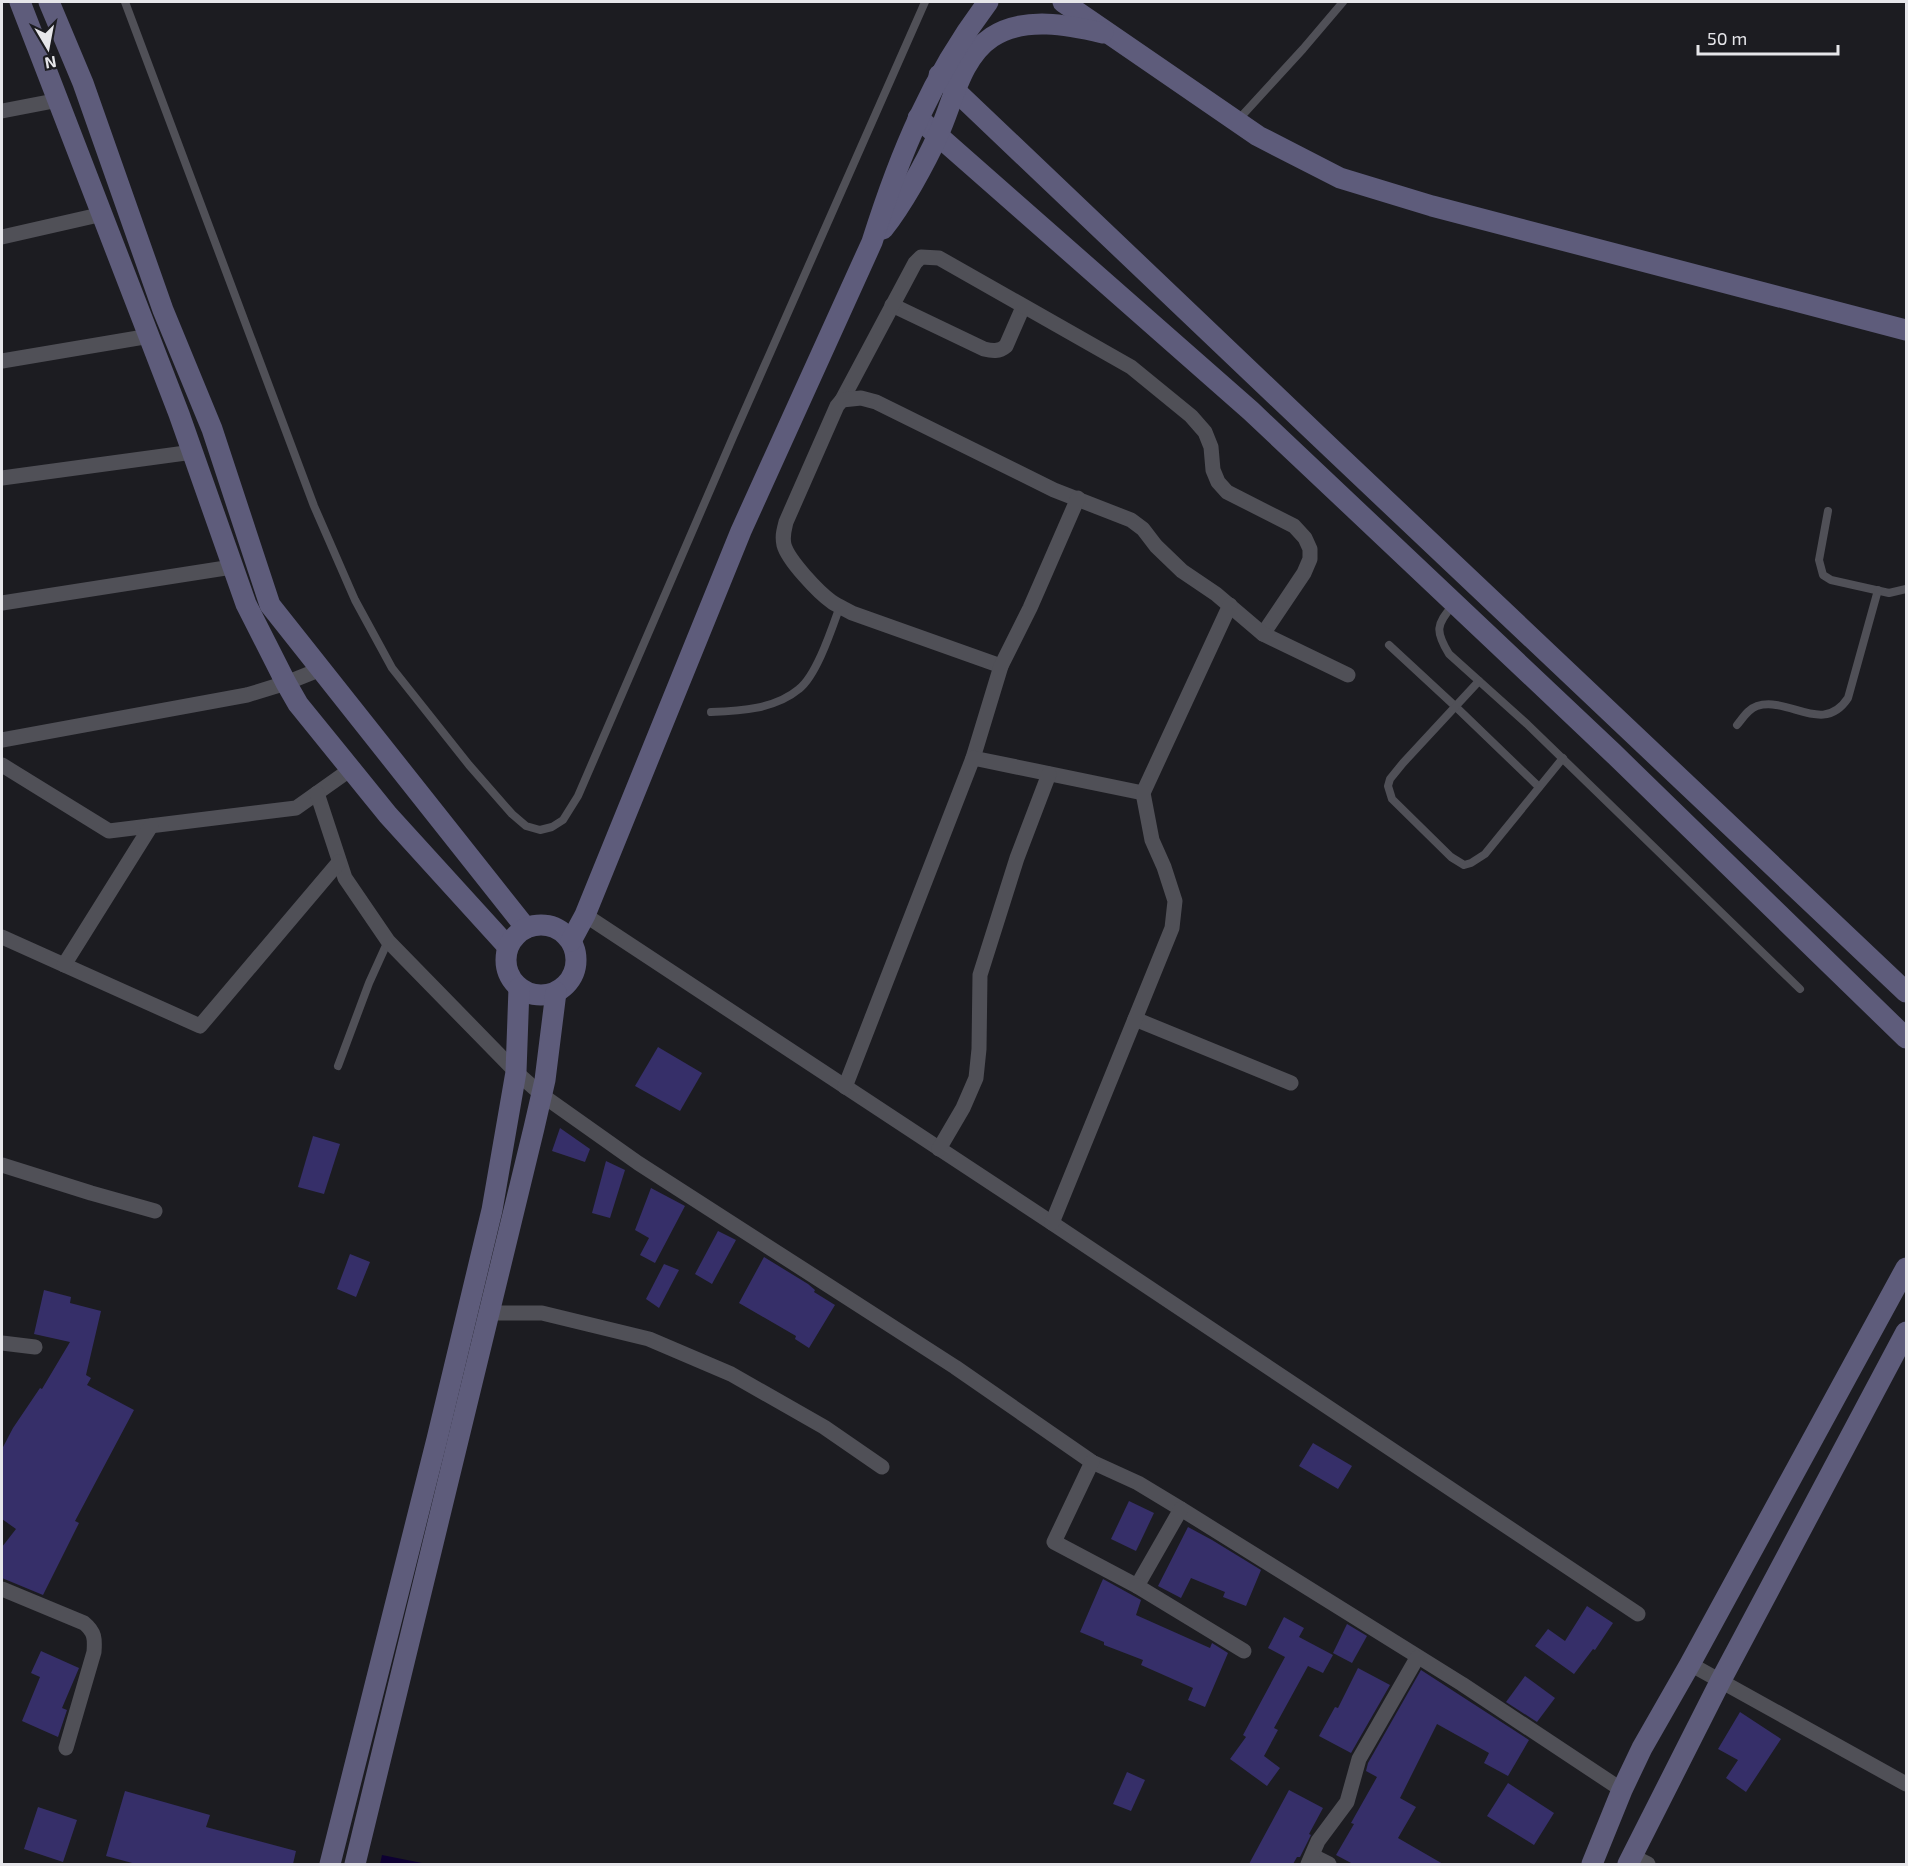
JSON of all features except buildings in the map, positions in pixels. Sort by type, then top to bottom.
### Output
[{"type":"street","points":[[20,2],[150,336],[246,604],[286,683],[298,704],[387,815],[508,947]]},
{"type":"street","points":[[49,2],[83,83],[160,304],[212,429],[270,605],[526,928]]},
{"type":"street","points":[[571,941],[585,915],[741,531],[872,242],[886,197],[918,118],[939,75],[962,37],[988,2]]},
{"type":"street","points":[[1062,2],[1258,136],[1340,178],[1432,206],[1906,330]]},
{"type":"street","points":[[872,242],[893,216],[938,136],[966,67],[979,47],[993,36],[1037,24],[1062,24],[1113,35]]},
{"type":"street","points":[[939,75],[1906,992]]},
{"type":"street","points":[[2,111],[58,100]]},
{"type":"street","points":[[918,118],[1251,411],[1613,753],[1906,1038]]},
{"type":"street","points":[[2,237],[103,214]]},
{"type":"street","points":[[1001,666],[852,613],[831,602],[816,588],[787,553],[783,543],[783,533],[837,406],[915,263],[921,257],[939,258],[1131,367],[1191,416],[1205,432],[1211,447],[1213,470],[1218,482],[1227,492],[1294,526],[1305,538],[1310,549],[1310,559],[1304,573],[1263,634]]},
{"type":"street","points":[[140,312],[160,304]]},
{"type":"street","points":[[892,305],[984,349],[993,351],[1002,350],[1006,346],[1023,307]]},
{"type":"street","points":[[2,361],[150,336]]},
{"type":"street","points":[[842,400],[861,399],[876,402],[1054,490],[1131,520],[1143,529],[1156,546],[1182,570],[1230,605],[1263,634],[1348,675]]},
{"type":"street","points":[[2,478],[193,452]]},
{"type":"street","points":[[845,1087],[973,758],[1001,666],[1030,608],[1078,498]]},
{"type":"street","points":[[2,603],[232,567]]},
{"type":"street","points":[[1052,1223],[1172,928],[1175,901],[1152,840],[1143,793],[1230,605]]},
{"type":"street","points":[[2,740],[247,695],[321,669]]},
{"type":"street","points":[[973,758],[1143,793]]},
{"type":"street","points":[[2,765],[109,831],[296,808],[351,769]]},
{"type":"street","points":[[939,1149],[963,1108],[976,1078],[979,1049],[980,975],[1017,858],[1049,774]]},
{"type":"street","points":[[316,793],[345,878],[388,941],[516,1072],[542,1095],[638,1163],[955,1367],[1092,1462],[1138,1484],[1180,1509],[1462,1684],[1622,1790]]},
{"type":"street","points":[[64,965],[151,826]]},
{"type":"street","points":[[2,937],[200,1026],[339,862]]},
{"type":"street","points":[[585,915],[1638,1614]]},
{"type":"street","points":[[546,925],[564,934],[571,941],[576,964],[573,976],[556,992],[535,995],[519,988],[508,974],[506,965],[508,947],[512,940],[526,928],[546,925]]},
{"type":"street","points":[[330,1864],[492,1210],[516,1072],[519,988]]},
{"type":"street","points":[[355,1864],[542,1095],[556,992]]},
{"type":"street","points":[[1135,1019],[1291,1083]]},
{"type":"street","points":[[2,1165],[155,1210]]},
{"type":"street","points":[[1592,1864],[1642,1748],[1906,1268]]},
{"type":"street","points":[[489,1314],[542,1313],[650,1339],[731,1374],[824,1427],[882,1467]]},
{"type":"street","points":[[1636,1862],[1721,1680],[1906,1332]]},
{"type":"street","points":[[2,1343],[35,1347]]},
{"type":"street","points":[[1092,1462],[1054,1542],[1137,1586],[1244,1651]]},
{"type":"street","points":[[1137,1586],[1180,1509]]},
{"type":"street","points":[[2,1589],[84,1623],[92,1630],[95,1639],[94,1652],[66,1748]]},
{"type":"street","points":[[1329,1864],[1310,1860],[1318,1842],[1347,1802],[1359,1759],[1418,1658]]},
{"type":"street","points":[[1690,1664],[1906,1784]]},
{"type":"lane","points":[[125,2],[314,506],[355,600],[392,668],[468,765],[512,814],[526,826],[540,830],[552,827],[563,820],[578,796],[925,2]]},
{"type":"lane","points":[[1237,121],[1303,49],[1342,2]]},
{"type":"lane","points":[[1828,512],[1820,560],[1823,575],[1831,580],[1889,593],[1906,589]]},
{"type":"lane","points":[[1737,725],[1749,710],[1758,705],[1771,705],[1820,715],[1835,713],[1842,707],[1848,698],[1878,590]]},
{"type":"lane","points":[[1454,603],[1438,628],[1441,642],[1449,654],[1495,693],[1800,989]]},
{"type":"lane","points":[[711,712],[745,710],[776,702],[801,688],[821,656],[840,606]]},
{"type":"lane","points":[[1389,645],[1539,787]]},
{"type":"lane","points":[[1479,681],[1403,762],[1390,779],[1388,786],[1392,799],[1451,858],[1464,865],[1485,854],[1563,758]]},
{"type":"lane","points":[[338,1066],[369,983],[388,941]]},
{"type":"shaded area","points":[[382,1855],[427,1864],[380,1864]]}]
